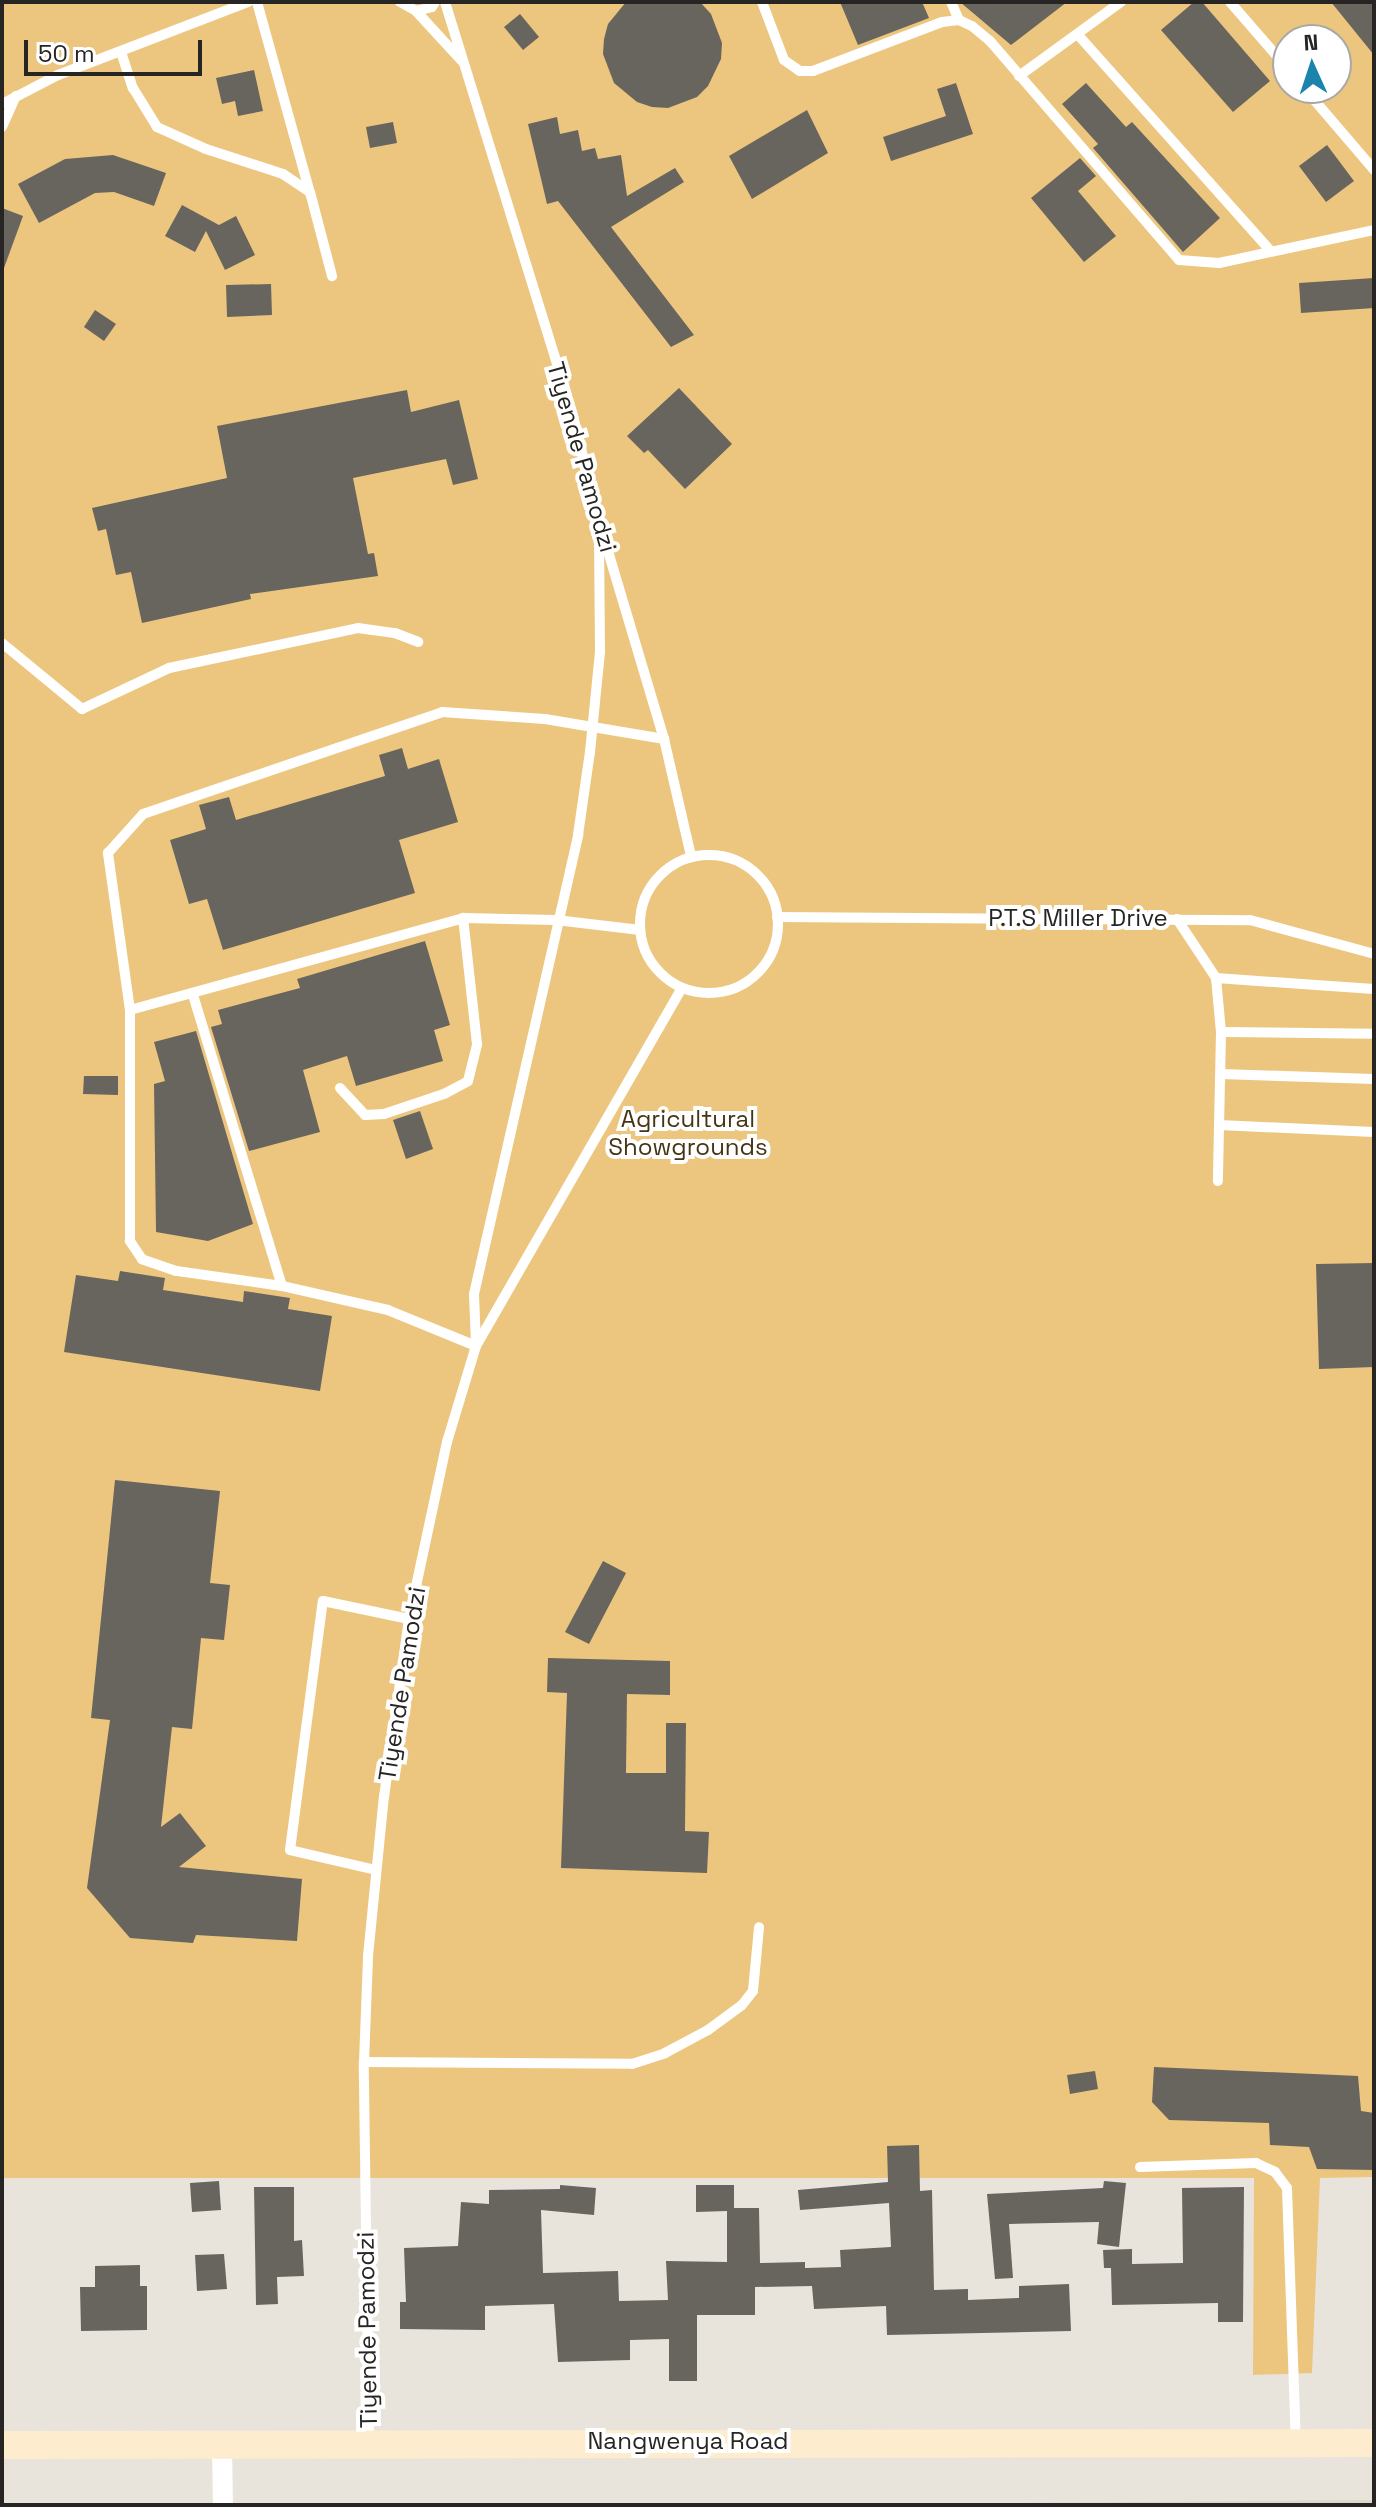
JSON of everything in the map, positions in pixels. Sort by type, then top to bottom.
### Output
[{"type":"main road","name":"Nangwenya Road","points":[[2,2445],[369,2442],[1374,2443]]},
{"type":"street","points":[[222,2444],[223,2505]]},
{"type":"lane","points":[[2,104],[58,75],[248,2]]},
{"type":"lane","points":[[257,2],[332,276]]},
{"type":"lane","name":"Tiyende Pamodzi","points":[[400,2],[416,11],[463,61]]},
{"type":"lane","points":[[416,11],[432,7],[435,2]]},
{"type":"lane","name":"Tiyende Pamodzi","points":[[445,2],[573,416],[599,521],[664,739],[691,856]]},
{"type":"lane","points":[[762,2],[784,60],[800,71],[813,71],[942,22],[959,20]]},
{"type":"lane","points":[[951,2],[959,20],[990,41],[1179,260],[1219,263],[1374,230]]},
{"type":"lane","points":[[1019,76],[1079,36],[1121,2]]},
{"type":"lane","points":[[1230,2],[1272,51]]},
{"type":"lane","points":[[1079,36],[1270,250]]},
{"type":"lane","points":[[121,52],[133,88],[157,127],[206,149],[283,174],[310,192]]},
{"type":"lane","points":[[2,127],[17,95]]},
{"type":"lane","points":[[1318,104],[1374,170]]},
{"type":"lane","points":[[599,521],[600,651],[593,724],[578,835],[556,920],[474,1294],[476,1346],[388,1310],[282,1286],[176,1271],[142,1259],[130,1241],[130,1010],[108,853],[143,814],[442,712],[593,724],[664,739]]},
{"type":"lane","points":[[2,643],[82,709],[169,668],[358,628],[395,633],[418,642]]},
{"type":"lane","points":[[720,855],[747,866],[767,889],[777,917],[777,931],[769,958],[750,980],[724,992],[695,992],[682,988],[657,971],[642,945],[640,930],[645,899],[663,871],[691,856],[720,855]]},
{"type":"lane","name":"P.T.S Miller Drive","points":[[777,917],[1250,920],[1374,954]]},
{"type":"lane","points":[[130,1010],[193,995],[359,944],[463,918],[556,920],[640,930]]},
{"type":"lane","points":[[340,1088],[365,1115],[375,1115],[444,1094],[468,1081],[477,1044],[463,918]]},
{"type":"lane","points":[[1177,919],[1216,978],[1221,1032],[1218,1181]]},
{"type":"lane","points":[[1216,978],[1374,989]]},
{"type":"lane","name":"Tiyende Pamodzi","points":[[369,2442],[364,2062],[376,1870],[409,1619],[447,1442],[476,1346],[682,988]]},
{"type":"lane","points":[[193,995],[282,1286]]},
{"type":"lane","points":[[1221,1032],[1374,1034]]},
{"type":"lane","points":[[1221,1074],[1374,1079]]},
{"type":"lane","points":[[1219,1125],[1374,1132]]},
{"type":"lane","points":[[376,1870],[290,1850],[323,1601],[409,1619]]},
{"type":"lane","points":[[364,2062],[632,2064],[665,2053],[708,2030],[742,2005],[753,1991],[759,1927]]},
{"type":"lane","points":[[1140,2167],[1256,2163],[1275,2172],[1287,2188],[1296,2441]]},
{"type":"shaded area","points":[[1374,2500],[1374,2505],[763,2505]]},
{"type":"green space","name":"Agricultural Showgrounds","points":[[2,2],[1374,2],[1374,2177],[1320,2178],[1312,2373],[1253,2375],[1254,2178],[2,2178]]},
{"type":"building","points":[[626,2],[700,2],[711,14],[722,43],[721,59],[708,86],[697,97],[668,108],[652,107],[637,102],[614,83],[603,54],[604,39],[608,24]]},
{"type":"building","points":[[840,2],[922,2],[929,18],[858,45]]},
{"type":"building","points":[[960,2],[1067,2],[1011,45]]},
{"type":"building","points":[[1194,2],[1202,2],[1270,81],[1233,112],[1161,30]]},
{"type":"building","points":[[1331,2],[1374,2],[1374,55],[1352,24]]},
{"type":"building","points":[[520,14],[539,37],[523,50],[504,27]]},
{"type":"building","points":[[254,70],[263,111],[238,116],[235,101],[222,104],[216,78]]},
{"type":"building","points":[[956,83],[973,134],[891,161],[883,137],[946,116],[937,89]]},
{"type":"building","points":[[1086,83],[1126,127],[1132,122],[1220,218],[1183,252],[1093,148],[1098,144],[1062,104]]},
{"type":"building","points":[[807,110],[828,153],[752,199],[729,156]]},
{"type":"building","points":[[557,117],[560,134],[578,130],[582,151],[595,148],[598,159],[621,155],[627,196],[675,168],[684,182],[611,227],[694,335],[671,347],[558,201],[547,204],[528,124]]},
{"type":"building","points":[[393,122],[397,143],[370,148],[366,127]]},
{"type":"building","points":[[1327,145],[1354,181],[1326,202],[1299,166]]},
{"type":"building","points":[[113,155],[166,173],[154,206],[114,192],[95,193],[39,223],[18,184],[65,159]]},
{"type":"building","points":[[1080,158],[1096,176],[1078,191],[1116,236],[1084,262],[1031,198]]},
{"type":"building","points":[[182,205],[219,225],[236,216],[255,255],[225,270],[206,231],[195,252],[165,236]]},
{"type":"building","points":[[2,208],[23,216],[4,268],[2,268]]},
{"type":"building","points":[[1374,278],[1374,308],[1301,313],[1299,283]]},
{"type":"building","points":[[271,284],[272,315],[227,317],[226,285]]},
{"type":"building","points":[[95,310],[116,324],[104,341],[84,327]]},
{"type":"building","points":[[679,388],[732,444],[685,489],[648,450],[644,453],[627,436]]},
{"type":"building","points":[[407,390],[411,412],[459,400],[478,479],[453,485],[446,459],[353,478],[368,554],[374,553],[378,576],[250,594],[251,599],[142,623],[131,572],[116,575],[106,529],[98,531],[92,508],[227,478],[217,426]]},
{"type":"building","points":[[402,748],[408,769],[439,759],[458,822],[399,840],[415,893],[223,950],[207,899],[189,904],[170,840],[206,829],[199,805],[229,797],[236,820],[385,776],[379,755]]},
{"type":"building","points":[[425,941],[450,1025],[434,1030],[443,1061],[356,1086],[347,1056],[303,1070],[320,1132],[249,1151],[211,1027],[222,1024],[218,1010],[300,988],[297,979]]},
{"type":"building","points":[[196,1031],[253,1224],[208,1241],[156,1232],[154,1084],[165,1081],[154,1042]]},
{"type":"building","points":[[84,1076],[118,1076],[118,1095],[83,1094]]},
{"type":"building","points":[[420,1111],[433,1149],[406,1159],[393,1120]]},
{"type":"building","points":[[1374,1263],[1374,1367],[1319,1369],[1316,1264]]},
{"type":"building","points":[[120,1271],[165,1278],[163,1290],[243,1302],[244,1291],[290,1298],[288,1309],[332,1316],[320,1391],[64,1352],[76,1275],[118,1281]]},
{"type":"building","points":[[115,1480],[220,1491],[210,1583],[230,1585],[224,1640],[201,1638],[192,1729],[172,1727],[161,1827],[180,1813],[206,1846],[179,1867],[302,1879],[297,1941],[196,1935],[193,1943],[130,1938],[87,1888],[110,1720],[91,1718]]},
{"type":"building","points":[[603,1561],[626,1573],[589,1644],[565,1632]]},
{"type":"building","points":[[548,1658],[670,1661],[670,1695],[627,1694],[626,1773],[666,1773],[666,1723],[686,1723],[685,1831],[709,1832],[707,1873],[561,1868],[567,1693],[547,1692]]},
{"type":"building","points":[[1154,2067],[1358,2076],[1361,2111],[1374,2113],[1374,2170],[1317,2169],[1309,2147],[1270,2145],[1269,2123],[1169,2120],[1152,2102]]},
{"type":"building","points":[[1095,2071],[1098,2089],[1070,2094],[1067,2075]]},
{"type":"building","points":[[919,2145],[920,2191],[932,2190],[934,2290],[968,2289],[968,2300],[1019,2298],[1019,2286],[1069,2284],[1071,2331],[887,2335],[886,2306],[814,2309],[812,2286],[755,2287],[755,2315],[697,2315],[697,2381],[669,2381],[669,2339],[630,2340],[630,2360],[558,2362],[554,2304],[485,2306],[485,2330],[400,2329],[400,2302],[406,2302],[404,2248],[458,2246],[461,2202],[489,2204],[489,2190],[560,2189],[560,2185],[596,2188],[594,2215],[541,2210],[543,2273],[618,2271],[619,2301],[668,2300],[666,2261],[727,2262],[727,2211],[696,2212],[696,2185],[734,2185],[734,2208],[759,2208],[760,2263],[805,2262],[805,2268],[841,2267],[840,2250],[891,2247],[889,2203],[800,2210],[798,2190],[888,2182],[887,2146]]},
{"type":"building","points":[[219,2181],[221,2210],[192,2212],[190,2183]]},
{"type":"building","points":[[1104,2181],[1126,2183],[1119,2247],[1097,2244],[1099,2222],[1009,2224],[1013,2278],[995,2279],[987,2194],[1103,2188]]},
{"type":"building","points":[[254,2187],[294,2187],[294,2241],[302,2240],[304,2276],[277,2277],[278,2304],[256,2305]]},
{"type":"building","points":[[1244,2187],[1243,2322],[1218,2322],[1218,2303],[1112,2305],[1111,2268],[1104,2268],[1103,2250],[1132,2249],[1132,2264],[1183,2263],[1182,2188]]},
{"type":"building","points":[[224,2254],[227,2289],[197,2291],[195,2255]]},
{"type":"building","points":[[140,2265],[140,2286],[147,2286],[147,2330],[81,2331],[80,2287],[95,2287],[95,2266]]}]
